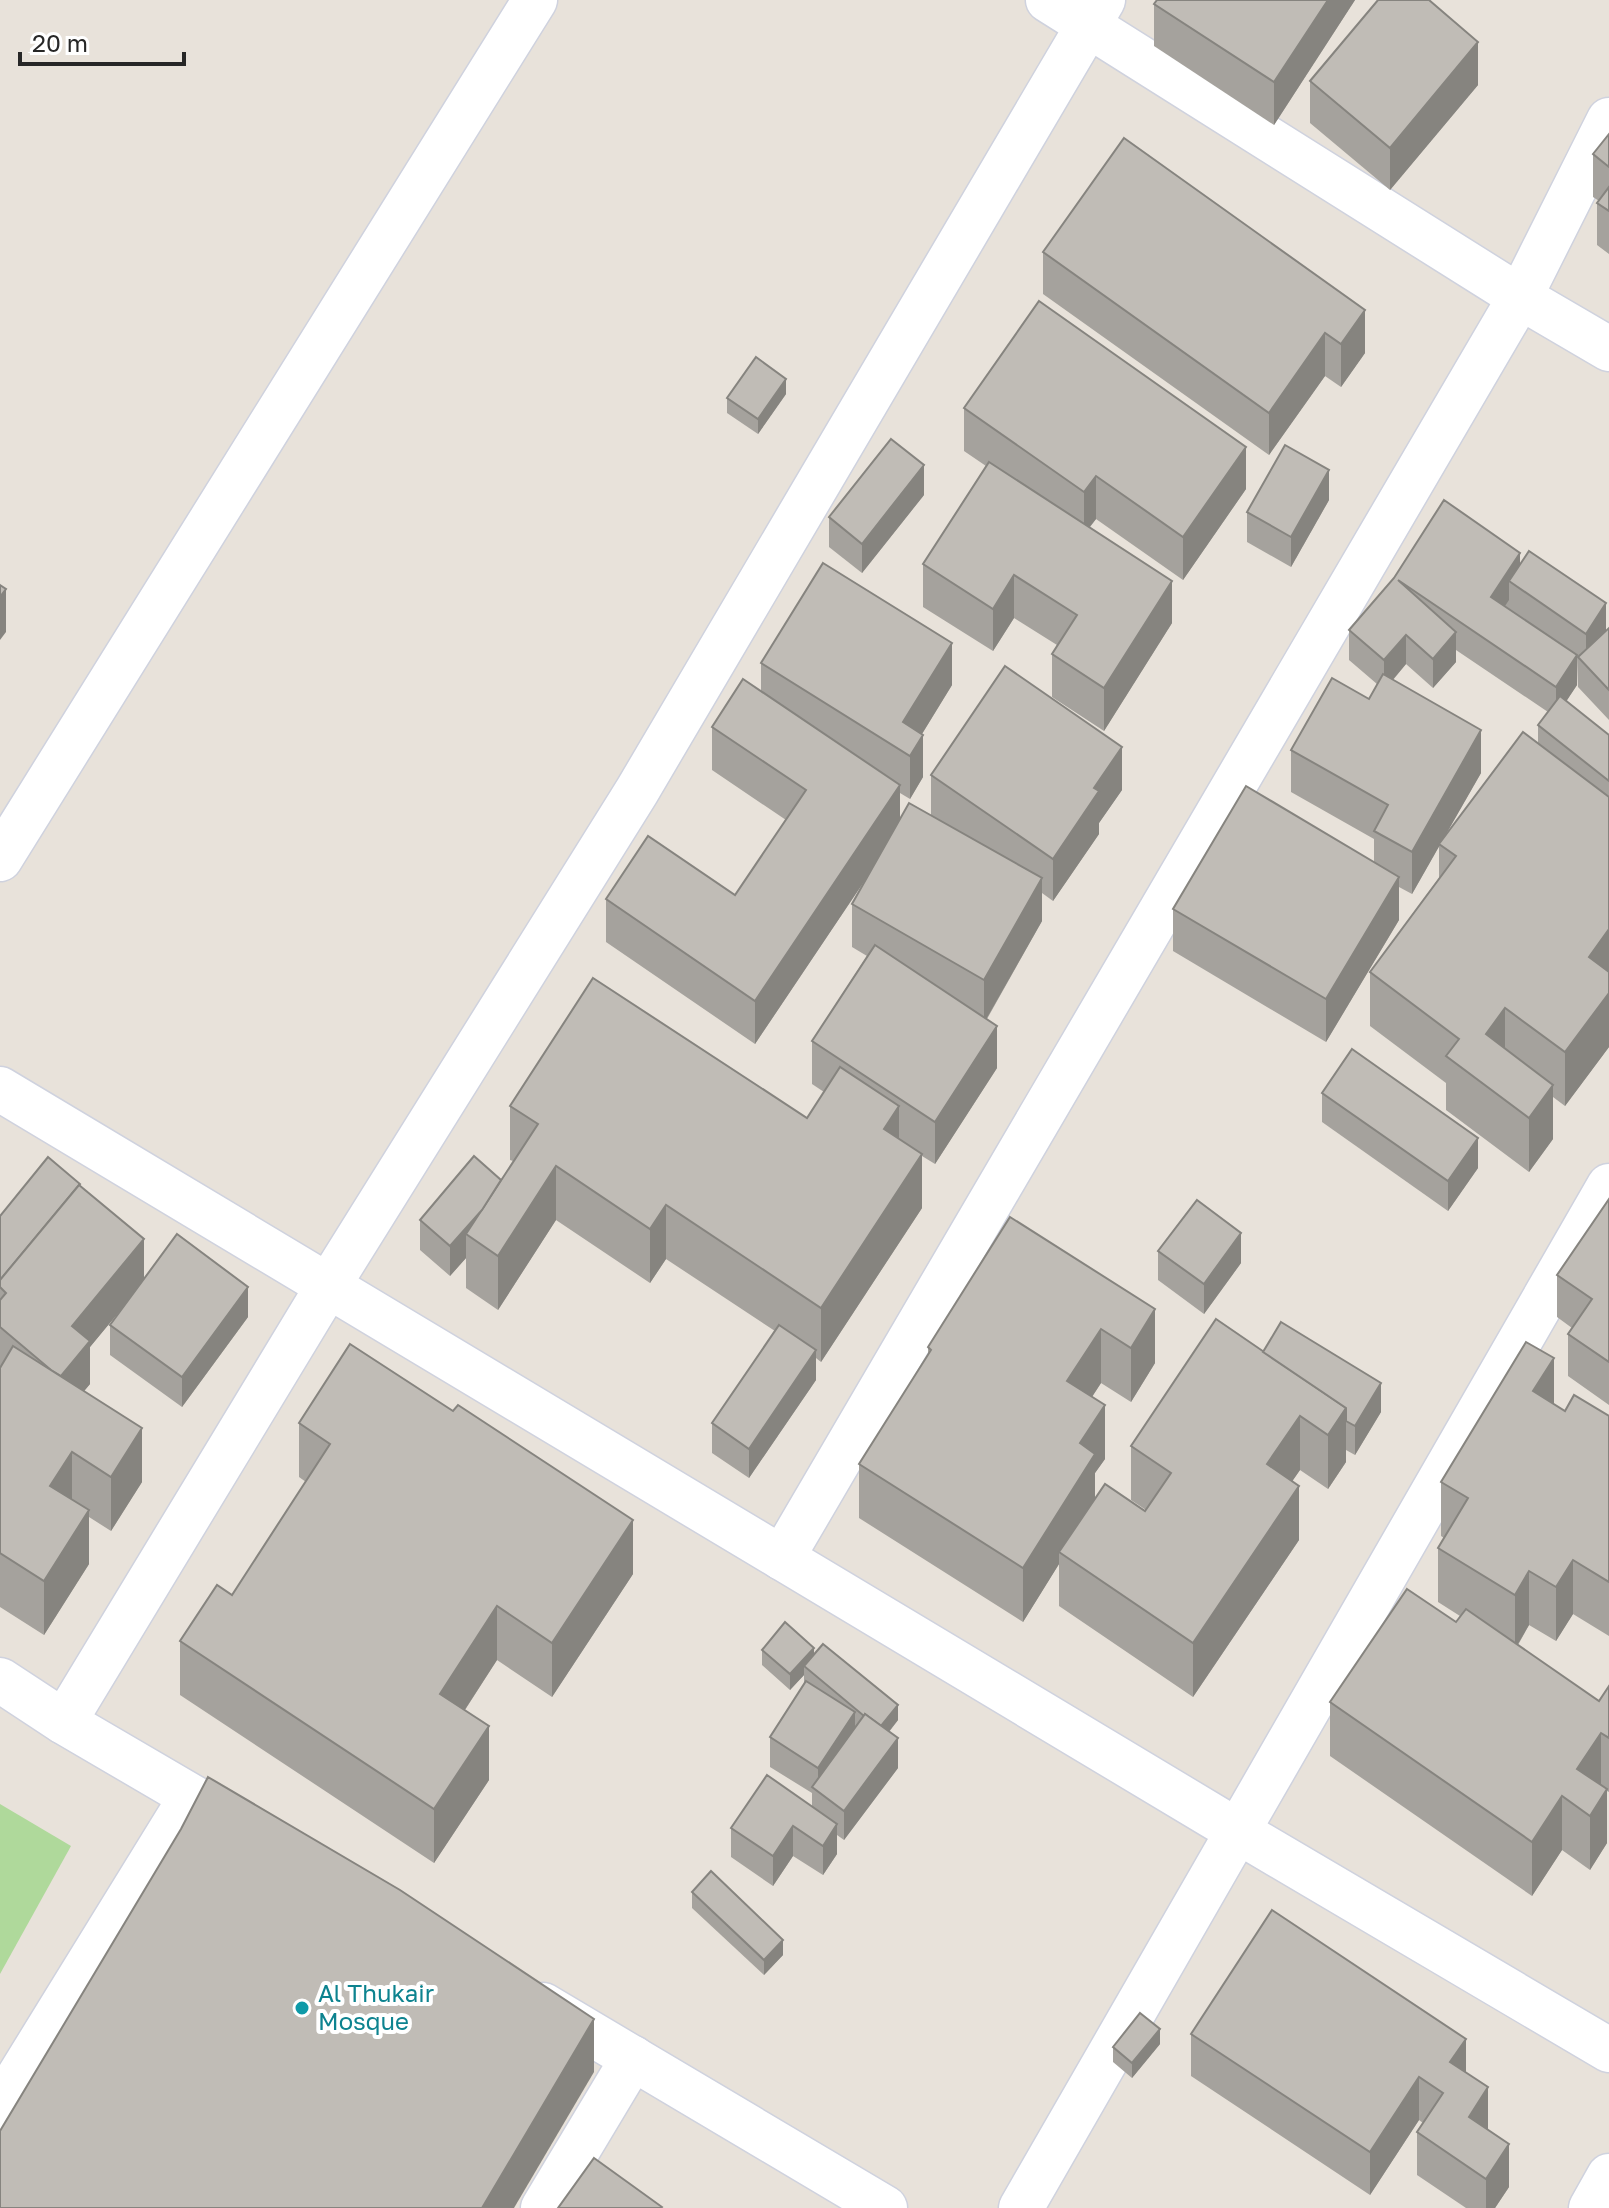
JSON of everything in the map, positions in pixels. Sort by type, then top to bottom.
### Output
[{"type":"street","points":[[0,859],[535,0]]},
{"type":"street","points":[[1048,0],[1096,12],[1520,297],[1609,349]]},
{"type":"street","points":[[64,1722],[328,1286],[637,791],[1096,12]]},
{"type":"street","points":[[782,1558],[1520,297],[1609,120]]},
{"type":"street","points":[[0,1089],[1239,1832],[1609,2050]]},
{"type":"street","points":[[1021,2208],[1609,1186]]},
{"type":"street","points":[[0,1680],[64,1722],[285,1852]]},
{"type":"street","points":[[0,2107],[191,1797]]},
{"type":"street","points":[[512,1987],[885,2208]]},
{"type":"street","points":[[543,2208],[633,2058]]},
{"type":"green space","points":[[0,1804],[71,1846],[0,1974]]},
{"type":"building","points":[[1157,0],[1328,0],[1274,82],[1154,4]]},
{"type":"building","points":[[1378,0],[1429,0],[1478,42],[1390,148],[1310,81]]},
{"type":"building","points":[[1609,134],[1609,167],[1593,154]]},
{"type":"building","points":[[1124,138],[1365,310],[1341,344],[1325,333],[1269,413],[1043,252]]},
{"type":"building","points":[[1609,187],[1609,211],[1597,203]]},
{"type":"building","points":[[1039,301],[1246,447],[1183,537],[1096,476],[1084,492],[964,408]]},
{"type":"building","points":[[756,357],[786,379],[758,419],[727,398]]},
{"type":"building","points":[[891,439],[924,465],[862,544],[829,517]]},
{"type":"building","points":[[1285,445],[1329,470],[1291,537],[1247,512]]},
{"type":"building","points":[[989,462],[1172,581],[1104,688],[1052,654],[1077,615],[1014,575],[993,609],[923,564]]},
{"type":"building","points":[[1444,500],[1520,553],[1491,597],[1577,655],[1556,687],[1398,580],[1456,632],[1433,659],[1406,635],[1384,660],[1349,630],[1394,578]]},
{"type":"building","points":[[1529,551],[1606,603],[1586,634],[1509,581]]},
{"type":"building","points":[[823,563],[952,643],[903,722],[923,735],[910,756],[761,663]]},
{"type":"building","points":[[1609,628],[1609,690],[1578,657]]},
{"type":"building","points":[[1005,666],[1122,747],[1094,788],[1099,791],[1053,859],[931,775]]},
{"type":"building","points":[[1383,674],[1481,730],[1412,852],[1374,831],[1388,805],[1291,750],[1332,678],[1369,699]]},
{"type":"building","points":[[743,679],[900,785],[755,1001],[606,899],[648,836],[735,895],[806,790],[712,727]]},
{"type":"building","points":[[1560,696],[1609,735],[1609,781],[1538,725]]},
{"type":"building","points":[[1523,732],[1609,797],[1609,929],[1589,957],[1609,972],[1609,993],[1565,1052],[1505,1008],[1486,1034],[1553,1085],[1529,1118],[1446,1056],[1459,1039],[1370,972],[1456,856],[1439,844]]},
{"type":"building","points":[[1246,786],[1399,877],[1326,999],[1173,909]]},
{"type":"building","points":[[909,803],[1042,878],[984,980],[852,904]]},
{"type":"building","points":[[875,945],[997,1026],[935,1122],[812,1041]]},
{"type":"building","points":[[593,978],[807,1118],[840,1067],[899,1106],[884,1129],[922,1154],[821,1308],[666,1205],[650,1229],[556,1166],[498,1256],[466,1234],[538,1124],[510,1106]]},
{"type":"building","points":[[1352,1049],[1478,1138],[1448,1181],[1322,1093]]},
{"type":"building","points":[[474,1156],[501,1180],[482,1210],[450,1246],[420,1220]]},
{"type":"building","points":[[48,1157],[80,1184],[0,1280],[0,1216]]},
{"type":"building","points":[[79,1185],[144,1239],[72,1326],[90,1341],[61,1376],[0,1327],[0,1300],[6,1293],[0,1287],[0,1280]]},
{"type":"building","points":[[1609,1199],[1609,1362],[1568,1334],[1592,1299],[1557,1275]]},
{"type":"building","points":[[1197,1200],[1241,1233],[1204,1284],[1158,1251]]},
{"type":"building","points":[[1010,1217],[1155,1309],[1131,1348],[1101,1329],[1067,1381],[1105,1405],[1080,1443],[1095,1454],[1023,1568],[859,1464]]},
{"type":"building","points":[[177,1234],[248,1287],[182,1377],[110,1325]]},
{"type":"building","points":[[1216,1319],[1346,1408],[1328,1435],[1300,1416],[1267,1464],[1299,1486],[1193,1643],[1059,1552],[1105,1484],[1145,1511],[1171,1473],[1131,1446]]},
{"type":"building","points":[[1281,1322],[1381,1383],[1355,1426],[1346,1421],[1346,1408],[1263,1352]]},
{"type":"building","points":[[779,1325],[816,1350],[749,1449],[712,1423]]},
{"type":"building","points":[[1526,1342],[1554,1358],[1533,1391],[1565,1411],[1574,1395],[1609,1416],[1609,1582],[1573,1560],[1556,1587],[1529,1571],[1515,1595],[1438,1548],[1468,1498],[1441,1482]]},
{"type":"building","points":[[350,1344],[453,1411],[458,1405],[633,1520],[552,1643],[497,1606],[440,1694],[489,1726],[434,1809],[180,1641],[217,1585],[232,1595],[330,1444],[299,1423]]},
{"type":"building","points":[[13,1346],[142,1428],[111,1477],[72,1452],[50,1486],[89,1510],[44,1581],[0,1553],[0,1368]]},
{"type":"building","points":[[1407,1589],[1456,1622],[1466,1609],[1599,1701],[1609,1686],[1609,1738],[1601,1733],[1577,1769],[1607,1789],[1590,1816],[1562,1796],[1532,1842],[1330,1702]]},
{"type":"building","points":[[785,1622],[814,1648],[790,1674],[762,1650]]},
{"type":"building","points":[[823,1644],[898,1705],[881,1726],[864,1716],[804,1666]]},
{"type":"building","points":[[806,1681],[855,1712],[818,1768],[770,1737]]},
{"type":"building","points":[[865,1714],[898,1738],[844,1811],[812,1787]]},
{"type":"building","points":[[767,1775],[837,1824],[823,1846],[793,1826],[773,1856],[731,1828]]},
{"type":"building","name":"Al Thukair Mosque","points":[[208,1777],[400,1890],[594,2019],[482,2208],[0,2208],[0,2131],[181,1829]]},
{"type":"building","points":[[711,1871],[783,1940],[764,1960],[692,1892]]},
{"type":"building","points":[[1272,1910],[1466,2039],[1450,2062],[1488,2087],[1469,2117],[1509,2144],[1486,2179],[1417,2132],[1443,2093],[1419,2077],[1370,2152],[1191,2034]]},
{"type":"building","points":[[1140,2013],[1160,2029],[1132,2063],[1113,2047]]},
{"type":"building","points":[[594,2158],[662,2207],[558,2208]]},
{"type":"place","name":"Al Thukair Mosque","points":[[302,2008]]}]
